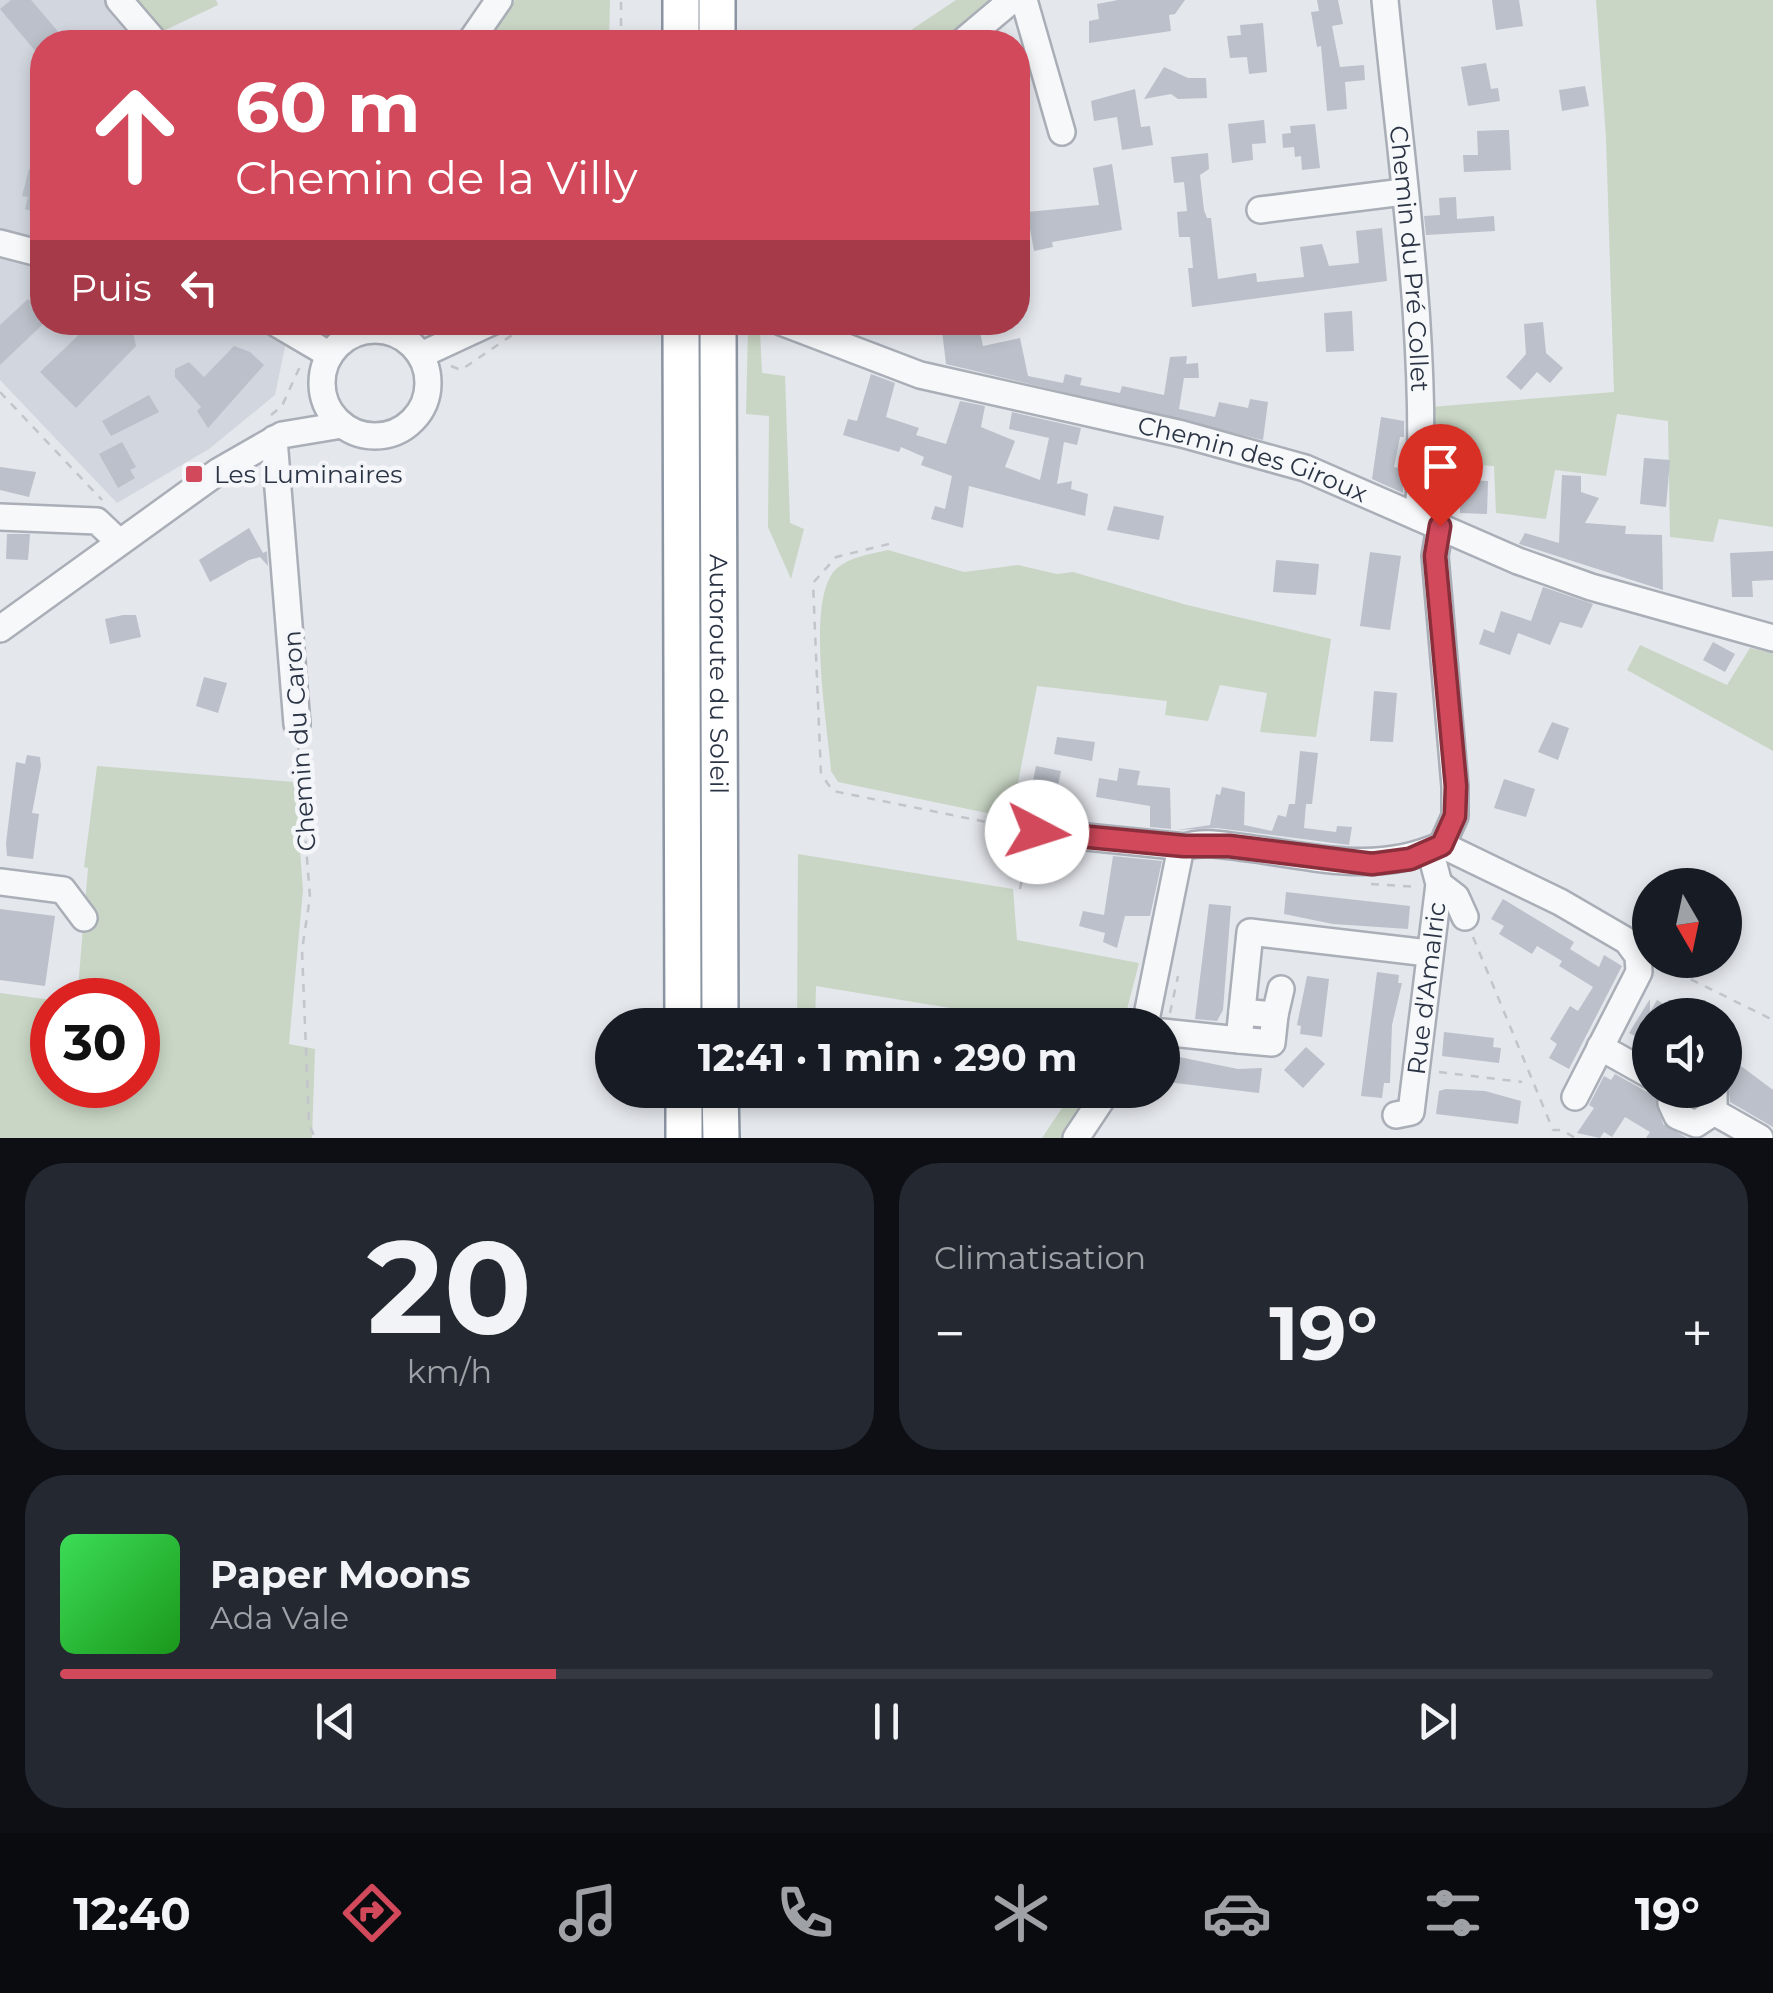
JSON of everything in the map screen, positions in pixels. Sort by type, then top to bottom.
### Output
[{"type":"highway","points":[[680,0],[681,30]]},
{"type":"highway","points":[[717,0],[717,30]]},
{"type":"highway","name":"Autoroute du Soleil","points":[[682,335],[683,1008]]},
{"type":"highway","name":"Autoroute du Soleil","points":[[718,335],[720,1008]]},
{"type":"highway","points":[[684,1108],[684,1138]]},
{"type":"highway","points":[[720,1108],[720,1138]]},
{"type":"street","points":[[119,0],[145,30]]},
{"type":"street","points":[[478,30],[499,0]]},
{"type":"street","points":[[976,30],[1012,0]]},
{"type":"street","points":[[1024,0],[1062,132]]},
{"type":"street","name":"Chemin du Pré Collet","points":[[1385,0],[1422,460],[1456,786],[1455,816],[1436,847]]},
{"type":"street","points":[[1260,210],[1403,192]]},
{"type":"street","points":[[0,244],[30,251]]},
{"type":"street","points":[[296,335],[330,355]]},
{"type":"street","points":[[0,629],[118,541],[278,437],[322,390],[330,355],[344,340],[356,335]]},
{"type":"street","points":[[322,390],[332,415],[356,433],[389,435],[416,418],[429,387],[421,355],[395,335]]},
{"type":"street","points":[[421,355],[464,335]]},
{"type":"street","name":"Chemin des Giroux","points":[[815,335],[920,375],[1182,434],[1305,468],[1590,587],[1773,638]]},
{"type":"street","points":[[278,437],[342,425]]},
{"type":"street","name":"Chemin du Caron","points":[[278,437],[297,724]]},
{"type":"street","points":[[0,517],[97,521],[118,541]]},
{"type":"street","points":[[1037,832],[1184,846],[1229,846],[1372,864],[1410,859],[1436,847],[1560,902],[1627,942],[1638,956],[1639,972],[1575,1097]]},
{"type":"street","points":[[1160,1008],[1184,846]]},
{"type":"street","name":"Rue d'Amalric","points":[[1396,1116],[1411,1112],[1439,884],[1436,847]]},
{"type":"street","points":[[0,882],[63,890],[84,918]]},
{"type":"street","points":[[1439,884],[1456,896],[1465,917]]},
{"type":"street","points":[[1239,1040],[1250,932],[1428,953]]},
{"type":"street","points":[[1180,1032],[1272,1043],[1282,989]]},
{"type":"street","points":[[1242,1012],[1275,1015]]},
{"type":"street","points":[[1600,1047],[1632,1066]]},
{"type":"street","points":[[1076,1138],[1096,1108]]},
{"type":"street","points":[[1674,1108],[1682,1121],[1704,1122],[1711,1108]]},
{"type":"street","points":[[1723,1108],[1760,1138]]},
{"type":"path","points":[[620,30],[621,0]]},
{"type":"path","points":[[450,365],[461,370],[512,335]]},
{"type":"path","points":[[0,392],[111,510]]},
{"type":"path","points":[[889,544],[836,557],[813,583],[822,774],[833,791],[1037,832]]},
{"type":"path","name":"Chemin du Caron","points":[[297,724],[310,897],[302,950],[309,1124],[315,1138]]},
{"type":"path","points":[[1020,889],[1031,838],[1037,832]]},
{"type":"path","points":[[1358,882],[1415,888],[1439,884]]},
{"type":"path","points":[[1465,917],[1555,1138]]},
{"type":"path","points":[[1164,1008],[1180,964]]},
{"type":"path","points":[[1690,978],[1773,1020]]},
{"type":"path","points":[[1416,1070],[1522,1082]]},
{"type":"path","points":[[1553,1130],[1562,1130],[1575,1138]]},
{"type":"shaded area","points":[[0,0],[132,0],[158,30],[30,30],[30,335],[288,335],[275,395],[209,449],[117,503],[0,380]]},
{"type":"green space","points":[[135,0],[216,0],[218,5],[159,30]]},
{"type":"green space","points":[[515,0],[610,0],[609,30],[496,30]]},
{"type":"green space","points":[[956,0],[993,0],[956,30],[911,30]]},
{"type":"green space","points":[[1596,0],[1773,0],[1773,527],[1719,519],[1713,542],[1670,537],[1668,421],[1617,414],[1606,476],[1555,470],[1546,519],[1496,513],[1494,466],[1433,462],[1430,407],[1614,392],[1606,137]]},
{"type":"green space","points":[[748,335],[760,335],[762,373],[785,376],[790,523],[804,529],[791,579],[768,527],[769,416],[746,414]]},
{"type":"green space","points":[[888,550],[964,572],[1018,565],[1057,574],[1073,572],[1187,605],[1331,639],[1316,737],[1260,732],[1267,693],[1220,685],[1208,721],[1165,715],[1167,701],[1037,686],[1011,818],[838,782],[831,771],[823,697],[822,607],[836,569],[854,559]]},
{"type":"green space","points":[[1640,645],[1727,685],[1750,648],[1773,653],[1773,751],[1627,670]]},
{"type":"green space","points":[[97,766],[295,782],[303,890],[289,1044],[315,1049],[312,1138],[0,1138],[0,993],[30,997],[30,1108],[160,1108],[160,978],[79,978],[88,868],[84,867]]},
{"type":"green space","points":[[798,854],[1013,889],[1017,940],[1139,963],[1127,1008],[950,1008],[816,986],[815,1008],[797,1008]]},
{"type":"green space","points":[[1062,1108],[1084,1108],[1062,1138],[1042,1138]]},
{"type":"building","points":[[11,0],[31,0],[57,30],[30,30],[30,45],[0,9]]},
{"type":"building","points":[[1118,0],[1185,0],[1175,14],[1169,15],[1171,31],[1089,43],[1089,21],[1099,19],[1097,4]]},
{"type":"building","points":[[1317,0],[1338,0],[1343,24],[1332,26],[1340,67],[1364,65],[1365,80],[1345,82],[1347,109],[1327,111],[1321,46],[1317,47],[1311,12],[1319,11]]},
{"type":"building","points":[[1492,0],[1519,0],[1523,26],[1496,30]]},
{"type":"building","points":[[1263,23],[1267,72],[1249,74],[1247,57],[1230,58],[1227,36],[1241,35],[1240,25]]},
{"type":"building","points":[[1486,63],[1491,89],[1498,88],[1500,101],[1468,106],[1461,67]]},
{"type":"building","points":[[1164,67],[1188,78],[1206,78],[1207,98],[1178,99],[1171,94],[1144,99]]},
{"type":"building","points":[[1585,86],[1589,106],[1562,111],[1559,90]]},
{"type":"building","points":[[1135,89],[1141,127],[1150,126],[1153,145],[1122,150],[1117,117],[1094,121],[1091,101]]},
{"type":"building","points":[[1264,120],[1266,143],[1252,144],[1253,160],[1232,163],[1228,124]]},
{"type":"building","points":[[1315,124],[1320,168],[1302,170],[1301,156],[1295,157],[1294,147],[1283,148],[1282,134],[1291,133],[1290,126]]},
{"type":"building","points":[[1509,130],[1511,170],[1464,172],[1463,155],[1478,155],[1477,131]]},
{"type":"building","points":[[1208,153],[1209,169],[1200,175],[1204,210],[1207,218],[1211,218],[1218,279],[1256,273],[1257,282],[1304,277],[1300,247],[1322,244],[1329,266],[1359,263],[1356,231],[1382,228],[1387,281],[1192,307],[1190,237],[1179,237],[1177,212],[1187,211],[1184,182],[1174,183],[1171,157]]},
{"type":"building","points":[[1112,164],[1122,230],[1052,242],[1053,247],[1034,251],[1030,212],[1099,205],[1093,168]]},
{"type":"building","points":[[30,169],[30,210],[25,209],[28,197],[22,196]]},
{"type":"building","points":[[1456,197],[1457,219],[1494,216],[1495,231],[1426,235],[1424,216],[1440,215],[1439,198]]},
{"type":"building","points":[[30,301],[32,335],[0,365],[0,325]]},
{"type":"building","points":[[1352,311],[1354,351],[1326,352],[1324,313]]},
{"type":"building","points":[[1543,322],[1546,353],[1563,368],[1550,383],[1537,372],[1521,390],[1506,377],[1526,354],[1524,324]]},
{"type":"building","points":[[79,335],[134,335],[136,346],[76,408],[40,372]]},
{"type":"building","points":[[943,335],[981,335],[983,346],[1020,338],[1028,376],[1063,383],[1065,374],[1082,378],[1080,385],[1120,393],[1122,386],[1164,395],[1170,357],[1187,356],[1186,364],[1198,363],[1199,378],[1184,378],[1179,409],[1215,417],[1219,402],[1248,408],[1250,399],[1268,402],[1263,440],[946,364]]},
{"type":"building","points":[[234,346],[250,352],[264,365],[208,428],[197,411],[201,407],[175,377],[175,369],[189,362],[204,377]]},
{"type":"building","points":[[871,374],[895,383],[886,417],[919,428],[916,435],[946,444],[960,401],[985,406],[981,427],[1015,441],[1005,467],[1040,480],[1049,438],[1009,429],[1012,412],[1081,428],[1077,445],[1064,442],[1057,484],[1072,481],[1071,489],[1088,494],[1085,516],[969,486],[963,528],[931,519],[935,506],[945,509],[952,476],[921,465],[924,457],[901,447],[899,452],[843,435],[848,419],[857,421]]},
{"type":"building","points":[[149,395],[159,412],[111,436],[102,421]]},
{"type":"building","points":[[1381,417],[1404,421],[1404,437],[1400,437],[1394,467],[1404,469],[1403,493],[1372,479]]},
{"type":"building","points":[[122,442],[136,467],[130,470],[135,478],[118,488],[99,454]]},
{"type":"building","points":[[1644,458],[1670,460],[1666,507],[1640,504]]},
{"type":"building","points":[[0,467],[36,472],[29,497],[0,490]]},
{"type":"building","points":[[1562,475],[1581,476],[1581,492],[1599,498],[1585,523],[1626,526],[1625,534],[1662,535],[1663,590],[1519,544],[1525,533],[1559,543]]},
{"type":"building","points":[[1461,480],[1488,481],[1487,514],[1460,513]]},
{"type":"building","points":[[1114,506],[1164,516],[1159,540],[1107,530]]},
{"type":"building","points":[[249,528],[263,553],[267,551],[268,566],[260,557],[249,560],[210,582],[199,560]]},
{"type":"building","points":[[7,534],[30,534],[28,560],[6,559]]},
{"type":"building","points":[[1773,551],[1773,580],[1752,581],[1753,597],[1732,597],[1730,553]]},
{"type":"building","points":[[1370,552],[1401,556],[1390,630],[1360,626]]},
{"type":"building","points":[[1276,560],[1319,564],[1316,595],[1273,592]]},
{"type":"building","points":[[1543,587],[1593,604],[1582,628],[1560,622],[1550,645],[1518,633],[1510,655],[1479,644],[1484,629],[1494,633],[1501,611],[1531,621]]},
{"type":"building","points":[[136,615],[141,637],[110,644],[105,619]]},
{"type":"building","points":[[1713,642],[1735,654],[1725,672],[1703,660]]},
{"type":"building","points":[[204,677],[227,683],[218,713],[196,706]]},
{"type":"building","points":[[1374,691],[1397,693],[1393,742],[1370,741]]},
{"type":"building","points":[[1552,722],[1569,728],[1558,760],[1538,752]]},
{"type":"building","points":[[1057,737],[1095,742],[1092,761],[1054,754]]},
{"type":"building","points":[[1300,751],[1318,753],[1312,804],[1306,804],[1304,828],[1336,832],[1337,826],[1352,827],[1349,845],[1217,828],[1177,830],[1210,825],[1216,794],[1220,795],[1222,787],[1245,792],[1244,825],[1272,831],[1278,815],[1286,817],[1289,804],[1295,804]]},
{"type":"building","points":[[27,755],[40,757],[41,766],[32,813],[39,814],[33,859],[7,856],[6,843],[16,762],[25,764]]},
{"type":"building","points":[[1036,766],[1061,771],[1057,790],[1032,786]]},
{"type":"building","points":[[1119,768],[1140,771],[1137,785],[1170,788],[1171,829],[1150,827],[1150,806],[1096,797],[1099,778],[1117,781]]},
{"type":"building","points":[[1504,779],[1535,789],[1526,817],[1494,808]]},
{"type":"building","points":[[1113,856],[1162,861],[1150,916],[1125,916],[1117,948],[1103,942],[1105,933],[1079,926],[1083,911],[1104,915]]},
{"type":"building","points":[[1286,892],[1410,906],[1408,929],[1333,924],[1284,914]]},
{"type":"building","points":[[1503,899],[1574,942],[1570,949],[1599,967],[1604,955],[1622,966],[1569,1069],[1549,1058],[1557,1044],[1550,1039],[1570,1006],[1578,1011],[1593,987],[1559,966],[1562,961],[1537,946],[1532,954],[1499,934],[1504,926],[1491,919]]},
{"type":"building","points":[[1209,904],[1231,906],[1223,1010],[1217,1021],[1195,1019]]},
{"type":"building","points":[[0,909],[55,916],[46,978],[30,978],[30,984],[0,980]]},
{"type":"building","points":[[1377,972],[1399,975],[1398,983],[1402,983],[1392,1025],[1390,1083],[1384,1083],[1382,1098],[1361,1096]]},
{"type":"building","points":[[1307,976],[1329,979],[1322,1037],[1300,1034],[1301,1026],[1297,1025]]},
{"type":"building","points":[[1444,1032],[1494,1038],[1493,1047],[1501,1048],[1499,1063],[1442,1056]]},
{"type":"building","points":[[1306,1047],[1325,1064],[1303,1088],[1284,1070]]},
{"type":"building","points":[[1180,1057],[1238,1069],[1262,1068],[1259,1093],[1180,1084]]},
{"type":"building","points":[[1742,1067],[1773,1090],[1773,1127],[1740,1108]]},
{"type":"building","points":[[1615,1074],[1632,1084],[1632,1108],[1659,1108],[1663,1124],[1687,1138],[1646,1138],[1650,1132],[1625,1117],[1612,1137],[1604,1132],[1600,1138],[1577,1133],[1594,1108],[1589,1105],[1604,1076],[1611,1080]]},
{"type":"building","points":[[1439,1091],[1485,1091],[1521,1101],[1518,1124],[1436,1114]]},
{"type":"place","name":"Les Luminaires","points":[[194,474]]},
{"type":"route","points":[[1037,832],[1184,846],[1229,846],[1372,864],[1410,859],[1442,845],[1455,816],[1456,786],[1435,556],[1440,526]]}]
